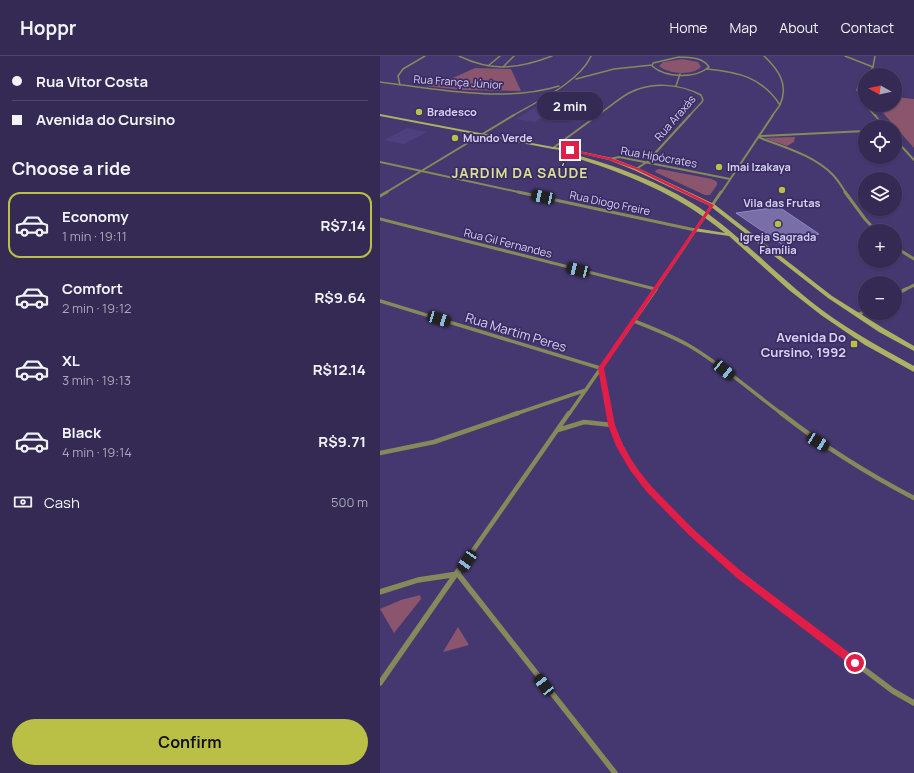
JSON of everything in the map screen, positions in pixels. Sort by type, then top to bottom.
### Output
[{"type":"main road","points":[[380,115],[570,150],[610,159],[636,169],[712,205],[830,297],[858,315]]},
{"type":"main road","points":[[553,148],[671,194],[705,215],[822,314],[874,347],[914,369]]},
{"type":"main road","points":[[594,163],[611,165],[628,170],[636,169]]},
{"type":"main road","points":[[695,230],[731,236]]},
{"type":"main road","points":[[866,320],[914,349]]},
{"type":"street","points":[[400,85],[398,76],[401,71],[425,56]]},
{"type":"street","points":[[459,56],[472,63],[503,67],[531,64],[552,56]]},
{"type":"street","points":[[488,66],[500,56]]},
{"type":"street","points":[[503,67],[514,56]]},
{"type":"street","points":[[380,196],[574,79],[587,66],[592,56]]},
{"type":"street","points":[[380,683],[458,574],[634,321],[654,289],[780,105],[784,93],[784,83],[777,69],[764,56]]},
{"type":"street","points":[[846,56],[873,67],[875,56]]},
{"type":"street","points":[[652,66],[653,63],[658,60],[676,57],[691,58],[703,61],[709,65],[708,69]]},
{"type":"street","points":[[574,79],[626,67],[652,66],[660,72],[680,74],[698,73],[708,69],[730,72],[759,83],[771,92],[780,105]]},
{"type":"street","points":[[581,73],[592,74]]},
{"type":"street","points":[[553,148],[628,93],[647,87],[676,86],[680,74]]},
{"type":"street","points":[[381,82],[398,79]]},
{"type":"street","name":"Rua França Júnior","points":[[381,82],[448,92],[511,94],[535,93],[567,83]]},
{"type":"street","points":[[858,85],[858,95]]},
{"type":"street","name":"Rua Araxás","points":[[636,169],[646,162],[703,100],[701,95],[693,90],[676,86]]},
{"type":"street","points":[[535,93],[543,94],[542,99]]},
{"type":"street","points":[[872,112],[879,120]]},
{"type":"street","points":[[759,136],[858,131]]},
{"type":"street","points":[[759,136],[805,156],[833,175],[870,224]]},
{"type":"street","points":[[902,147],[914,160]]},
{"type":"street","name":"Rua Hipócrates","points":[[610,159],[619,157],[730,179]]},
{"type":"street","name":"Rua Diogo Freire","points":[[380,162],[695,230]]},
{"type":"street","name":"Rua Gil Fernandes","points":[[380,220],[654,289]]},
{"type":"street","points":[[902,251],[914,259]]},
{"type":"street","points":[[902,291],[914,284]]},
{"type":"street","name":"Rua Martim Peres","points":[[380,301],[600,368]]},
{"type":"street","points":[[634,321],[665,333],[688,345],[712,361],[818,442],[881,481],[914,498]]},
{"type":"street","points":[[600,368],[612,425],[619,446],[633,468],[649,488],[692,532],[740,576],[893,691],[914,703]]},
{"type":"street","points":[[380,453],[434,442],[586,389]]},
{"type":"street","points":[[558,430],[584,422],[612,425]]},
{"type":"street","points":[[380,592],[399,584],[424,578],[458,574]]},
{"type":"street","points":[[458,574],[593,748],[615,773]]},
{"type":"shaded area","points":[[682,59],[698,62],[701,67],[692,72],[680,73],[668,71],[659,66],[663,62]]},
{"type":"shaded area","points":[[475,68],[511,69],[521,91],[463,90],[425,86],[455,77]]},
{"type":"shaded area","points":[[550,98],[570,101],[564,106],[598,111],[580,123],[542,117],[535,122],[516,119]]},
{"type":"shaded area","points":[[902,98],[914,99],[914,148],[902,134],[902,120],[889,120],[882,112],[902,112]]},
{"type":"shaded area","points":[[565,110],[590,114],[581,120],[556,115]]},
{"type":"shaded area","points":[[407,128],[427,132],[404,144],[384,140]]},
{"type":"shaded area","points":[[795,137],[794,142],[787,146],[764,138]]},
{"type":"shaded area","points":[[660,169],[712,179],[717,182],[717,185],[710,195],[705,195],[655,172],[656,170]]},
{"type":"shaded area","points":[[420,595],[421,599],[394,633],[380,609],[401,600]]},
{"type":"shaded area","points":[[458,627],[469,645],[443,652]]},
{"type":"building","name":"Igreja Sagrada Família","points":[[779,207],[819,234],[783,245],[736,213]]},
{"type":"place","name":"Bradesco","points":[[419,112]]},
{"type":"place","name":"Mundo Verde","points":[[455,138]]},
{"type":"place","name":"Imai Izakaya","points":[[719,167]]},
{"type":"place","name":"Vila das Frutas","points":[[782,190]]},
{"type":"place","name":"Igreja Sagrada Família","points":[[778,224]]},
{"type":"place","name":"Avenida Do Cursino, 1992","points":[[854,344]]},
{"type":"district","name":"JARDIM DA SAÚDE","points":[[520,173]]},
{"type":"route","points":[[570,150],[610,159],[636,169],[712,205],[634,321],[600,368],[612,425],[619,446],[633,468],[649,488],[692,532],[740,576],[855,663]]}]
